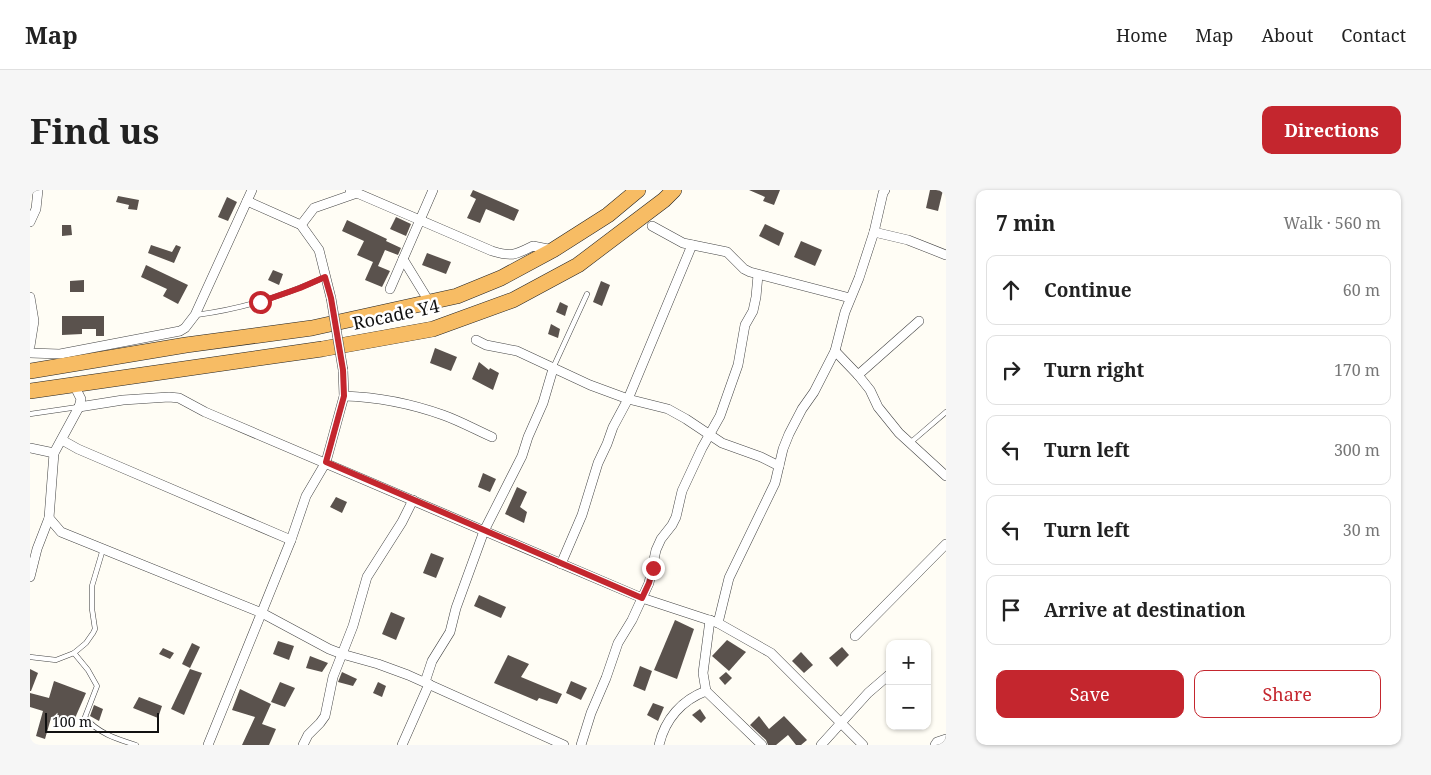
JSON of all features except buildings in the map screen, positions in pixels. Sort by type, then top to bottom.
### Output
[{"type":"highway","name":"Rocade Y4","points":[[30,371],[186,345],[312,328],[457,296],[501,278],[553,250],[608,215],[638,190]]},
{"type":"highway","name":"Rocade Y4","points":[[30,391],[312,350],[433,328],[512,300],[578,265],[664,200],[674,190]]},
{"type":"street","points":[[30,222],[36,209],[38,190]]},
{"type":"street","points":[[30,353],[60,354],[180,331],[185,328],[195,315],[252,190]]},
{"type":"street","points":[[390,289],[433,190]]},
{"type":"street","points":[[762,745],[706,690],[703,673],[714,622],[729,578],[775,482],[789,434],[814,392],[835,351],[845,312],[874,232],[885,190]]},
{"type":"street","points":[[301,225],[314,208],[353,191],[420,221],[508,256],[532,246],[553,250]]},
{"type":"street","points":[[208,745],[291,540],[306,496],[326,462],[344,396],[343,370],[331,298],[319,250],[301,225],[247,201]]},
{"type":"street","points":[[652,226],[674,239],[692,245],[727,252],[744,269],[758,275],[850,298]]},
{"type":"street","points":[[874,232],[908,240],[946,255]]},
{"type":"street","points":[[561,564],[582,515],[598,463],[613,427],[628,399],[692,245]]},
{"type":"street","points":[[403,259],[430,303]]},
{"type":"street","points":[[581,745],[590,713],[606,678],[618,642],[649,583],[656,550],[676,517],[682,491],[720,416],[738,366],[746,325],[756,297],[758,275]]},
{"type":"street","points":[[30,298],[34,322],[30,346]]},
{"type":"street","points":[[858,375],[919,321]]},
{"type":"street","points":[[476,340],[517,351],[590,385],[628,399],[668,409],[722,443],[779,466]]},
{"type":"street","points":[[835,351],[870,390],[878,407],[899,432],[946,476]]},
{"type":"street","points":[[402,745],[427,683],[432,661],[450,632],[456,608],[484,531],[522,456],[553,369]]},
{"type":"street","points":[[30,578],[37,549],[49,518],[54,453],[79,407],[81,399],[74,385]]},
{"type":"street","points":[[344,396],[364,397],[409,405],[442,415],[492,437]]},
{"type":"street","points":[[79,407],[123,400],[178,398],[205,412],[642,598],[714,622],[771,653],[863,745]]},
{"type":"street","points":[[62,440],[291,540]]},
{"type":"street","points":[[30,448],[54,453]]},
{"type":"street","points":[[303,745],[308,735],[325,716],[330,689],[353,626],[366,577],[398,530],[414,500]]},
{"type":"street","points":[[49,518],[61,532],[262,613],[278,620],[315,642],[342,654],[378,664],[427,683],[564,745]]},
{"type":"street","points":[[855,636],[946,544]]},
{"type":"street","points":[[821,745],[868,693],[886,677]]},
{"type":"street","points":[[659,745],[666,726],[678,708],[689,698],[706,690]]},
{"type":"street","points":[[934,745],[946,739]]},
{"type":"lane","points":[[195,315],[228,311],[260,302],[325,277]]},
{"type":"lane","points":[[553,369],[587,294]]},
{"type":"lane","points":[[30,414],[79,407]]},
{"type":"lane","points":[[910,442],[946,412]]},
{"type":"lane","points":[[30,657],[56,660],[74,653],[86,643],[95,629],[92,609],[92,586],[103,549]]},
{"type":"lane","points":[[74,653],[88,670],[97,686],[85,717],[90,724],[115,739],[136,745]]},
{"type":"route","points":[[260,302],[325,277],[331,298],[343,370],[344,396],[326,462],[642,598],[653,568]]}]
